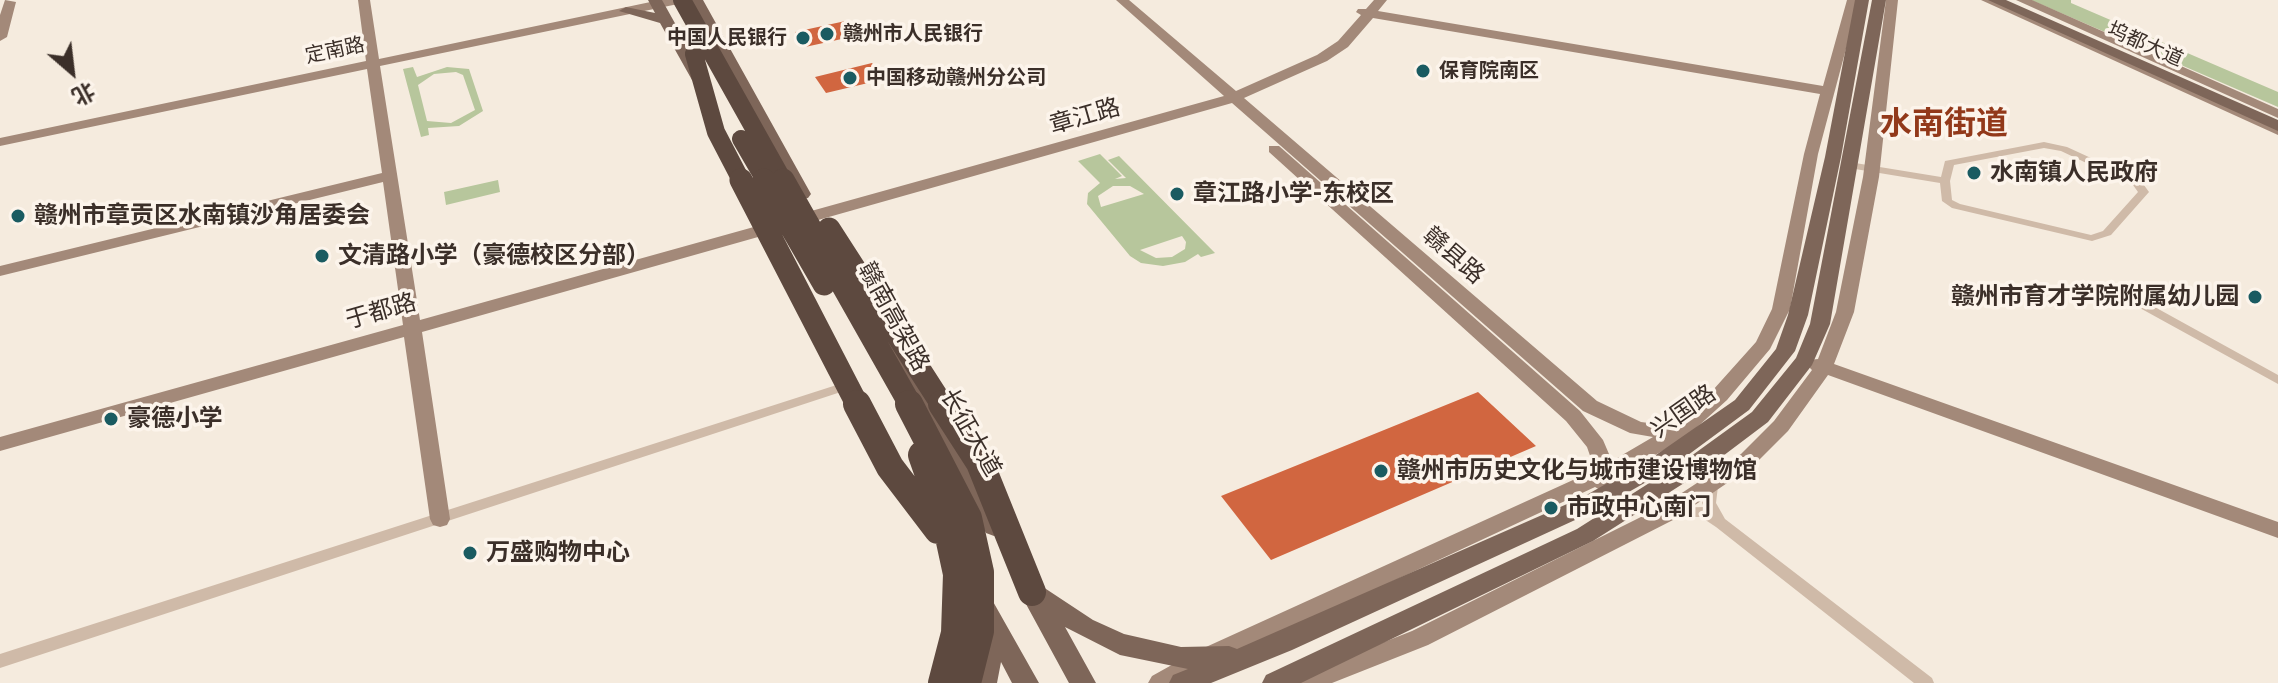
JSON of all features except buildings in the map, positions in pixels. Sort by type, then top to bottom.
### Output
[{"type":"highway","name":"赣南高架路","points":[[676,3],[694,54],[928,466],[957,574],[955,633],[942,683]]},
{"type":"highway","name":"赣南高架路","points":[[676,3],[745,111],[942,462],[968,518],[980,572],[980,631],[967,683]]},
{"type":"highway","points":[[694,54],[716,132],[890,467],[938,530]]},
{"type":"highway","points":[[745,111],[832,235],[980,463],[1032,592]]},
{"type":"main road","name":"兴国路","points":[[1182,683],[1283,642],[1601,497],[1661,463],[1742,405],[1785,351],[1789,339],[1833,157],[1862,0]]},
{"type":"main road","name":"兴国路","points":[[1275,683],[1299,678],[1585,535],[1638,503],[1760,417],[1814,364],[1879,0]]},
{"type":"main road","name":"坞都大道","points":[[1995,0],[2278,128]]},
{"type":"main road","name":"坞都大道","points":[[2009,0],[2278,117]]},
{"type":"main road","points":[[626,11],[676,3]]},
{"type":"main road","points":[[626,11],[676,3]]},
{"type":"main road","points":[[676,3],[773,223],[856,382],[1026,683]]},
{"type":"main road","name":"长征大道","points":[[676,3],[812,212],[1083,683]]},
{"type":"main road","points":[[1032,592],[1084,627],[1120,644],[1159,655],[1203,659],[1247,655],[1283,642]]},
{"type":"main road","points":[[984,683],[990,651],[987,615]]},
{"type":"street","points":[[364,0],[440,519]]},
{"type":"street","name":"赣县路","points":[[1109,0],[1590,406],[1637,428],[1673,435],[1703,432]]},
{"type":"street","name":"赣县路","points":[[1122,0],[1573,416],[1596,445],[1606,473]]},
{"type":"street","name":"章江路","points":[[773,223],[1223,96],[1322,58],[1367,9],[1381,0]]},
{"type":"street","points":[[1160,683],[1203,659],[1606,473],[1673,435],[1720,395],[1764,345],[1781,309],[1811,154],[1853,0]]},
{"type":"street","points":[[1299,678],[1420,638],[1666,514],[1748,459],[1781,426],[1845,312],[1872,169],[1892,0]]},
{"type":"street","points":[[1987,0],[2278,128]]},
{"type":"street","points":[[2022,0],[2278,117]]},
{"type":"street","points":[[0,37],[10,2]]},
{"type":"street","points":[[1367,9],[1828,91]]},
{"type":"street","name":"定南路","points":[[0,142],[626,11]]},
{"type":"street","points":[[2044,145],[2064,149],[2137,183],[2144,192],[2107,233],[2092,238],[1956,206],[1947,201],[1945,181],[1949,163],[2044,145]]},
{"type":"street","points":[[1849,165],[1945,181]]},
{"type":"street","points":[[0,271],[390,176]]},
{"type":"street","name":"于都路","points":[[0,444],[773,223]]},
{"type":"street","points":[[2113,288],[2278,380]]},
{"type":"street","name":"于都路","points":[[0,434],[412,324]]},
{"type":"street","points":[[1814,364],[2278,530]]},
{"type":"street","points":[[0,661],[856,382]]},
{"type":"street","points":[[1601,497],[1606,473]]},
{"type":"street","points":[[1711,486],[1709,503],[1721,523]]},
{"type":"street","points":[[1666,514],[1703,512],[1721,523],[1926,683]]},
{"type":"green space","points":[[2031,0],[2071,0],[2071,3],[2278,92],[2278,107]]},
{"type":"green space","points":[[413,67],[417,77],[447,67],[469,69],[483,111],[459,126],[428,128],[429,135],[421,137],[403,69]],"holes":[[[456,72],[463,75],[475,110],[451,123],[427,121],[418,85],[434,74]]]},
{"type":"green space","points":[[1100,154],[1122,176],[1115,179],[1126,178],[1108,160],[1119,156],[1215,253],[1201,257],[1198,254],[1185,262],[1163,266],[1141,263],[1130,256],[1087,204],[1088,193],[1100,183],[1078,161]],"holes":[[[1113,186],[1130,186],[1144,194],[1101,207],[1098,196]],[[1182,236],[1186,242],[1185,249],[1172,257],[1156,258],[1140,250]]]},
{"type":"green space","points":[[498,180],[500,192],[446,205],[444,192]]},
{"type":"place","name":"赣州市人民银行","points":[[827,34]]},
{"type":"place","name":"中国人民银行","points":[[803,38]]},
{"type":"place","name":"保育院南区","points":[[1423,71]]},
{"type":"place","name":"中国移动赣州分公司","points":[[850,78]]},
{"type":"place","name":"水南镇人民政府","points":[[1974,173]]},
{"type":"place","name":"章江路小学-东校区","points":[[1177,194]]},
{"type":"place","name":"赣州市章贡区水南镇沙角居委会","points":[[18,216]]},
{"type":"place","name":"文清路小学（豪德校区分部）","points":[[322,256]]},
{"type":"place","name":"赣州市育才学院附属幼儿园","points":[[2255,297]]},
{"type":"place","name":"豪德小学","points":[[111,419]]},
{"type":"place","name":"赣州市历史文化与城市建设博物馆","points":[[1381,471]]},
{"type":"place","name":"市政中心南门","points":[[1551,508]]},
{"type":"place","name":"万盛购物中心","points":[[470,553]]},
{"type":"district","name":"水南街道","points":[[1944,125]]}]
